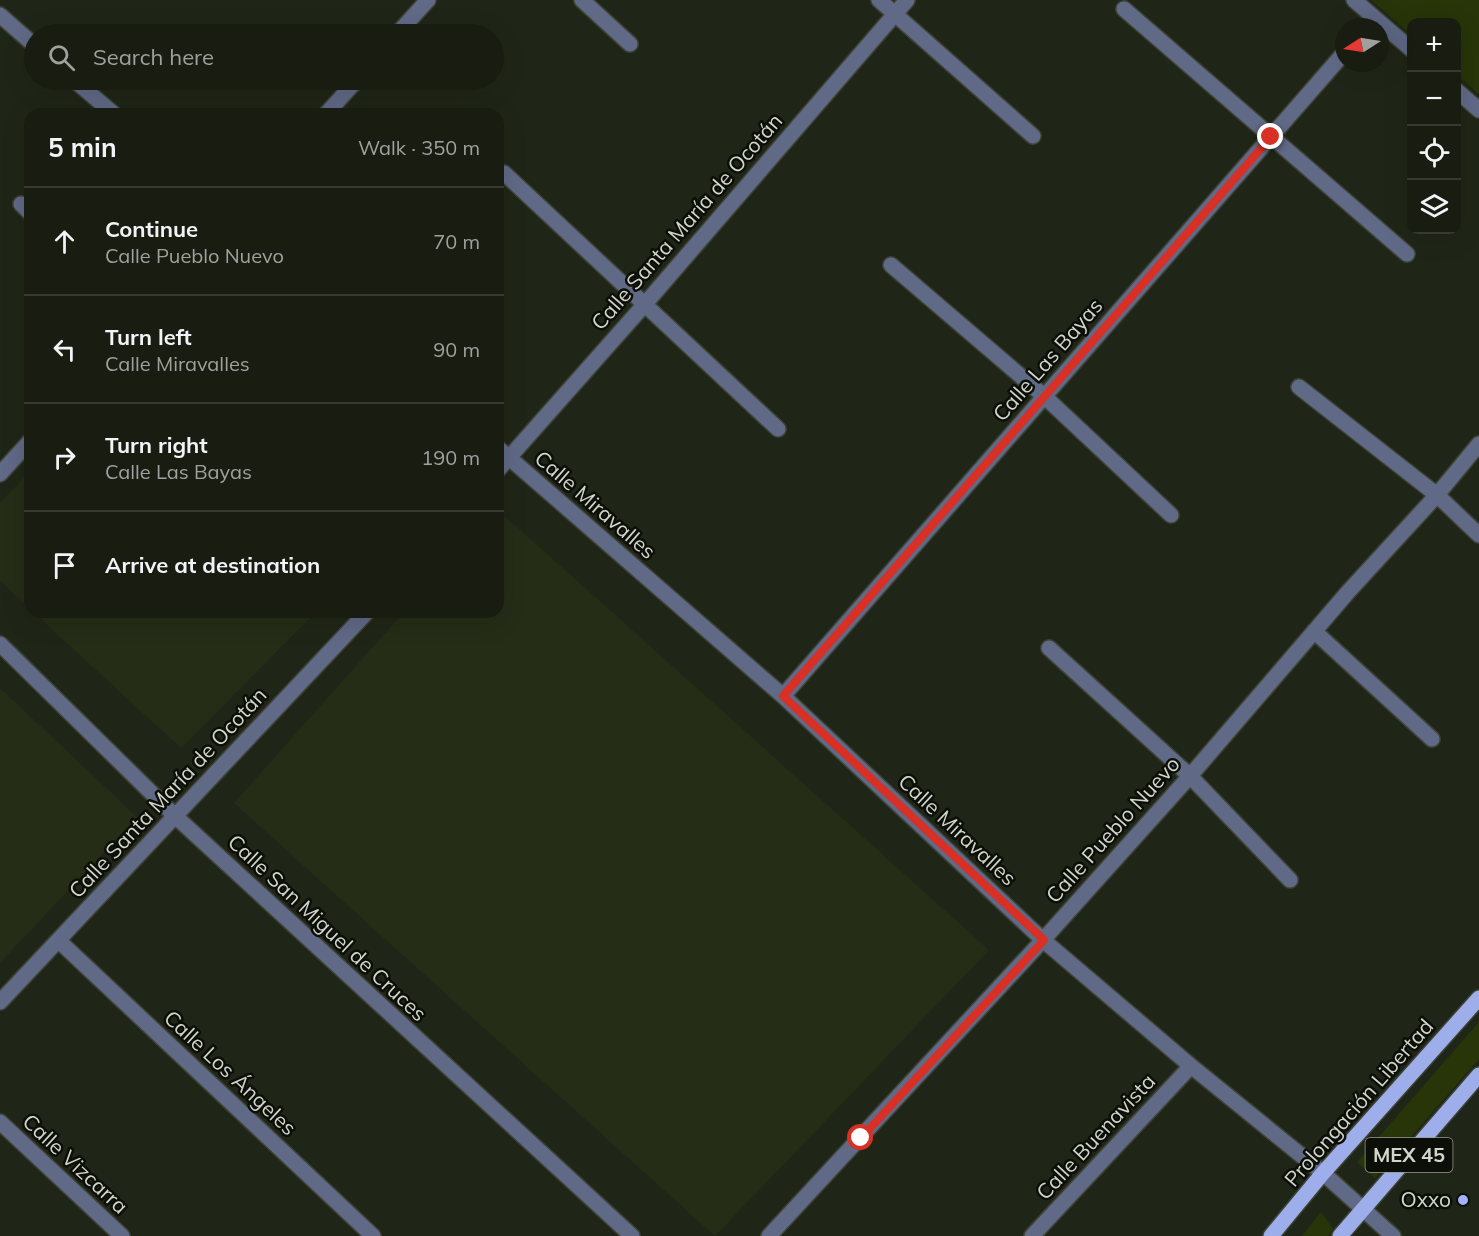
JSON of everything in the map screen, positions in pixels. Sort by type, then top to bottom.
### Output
[{"type":"main road","name":"Prolongación Libertad","points":[[1271,1236],[1323,1173],[1479,998]]},
{"type":"main road","name":"MEX 45","points":[[1340,1236],[1479,1075]]},
{"type":"street","points":[[406,24],[428,0]]},
{"type":"street","points":[[582,0],[630,44]]},
{"type":"street","points":[[879,0],[1033,136]]},
{"type":"street","name":"Calle Santa María de Ocotán","points":[[504,452],[645,304],[907,0]]},
{"type":"street","points":[[1354,0],[1367,18]]},
{"type":"street","points":[[1124,9],[1407,254]]},
{"type":"street","points":[[0,15],[24,36]]},
{"type":"street","points":[[1389,35],[1407,47]]},
{"type":"street","name":"Calle Las Bayas","points":[[783,696],[1335,63]]},
{"type":"street","points":[[86,90],[107,108]]},
{"type":"street","points":[[331,108],[348,90]]},
{"type":"street","points":[[1461,94],[1479,110]]},
{"type":"street","points":[[504,173],[778,429]]},
{"type":"street","points":[[891,265],[1044,396],[1171,515]]},
{"type":"street","points":[[1299,387],[1437,495],[1479,535]]},
{"type":"street","name":"Calle Pueblo Nuevo","points":[[769,1236],[1044,940],[1190,776],[1314,631],[1437,495],[1479,444]]},
{"type":"street","points":[[0,474],[24,448]]},
{"type":"street","name":"Calle Miravalles","points":[[504,454],[783,696],[1044,940],[1191,1066],[1323,1173],[1393,1236]]},
{"type":"street","name":"Calle Santa María de Ocotán","points":[[0,1002],[361,618]]},
{"type":"street","points":[[1314,631],[1432,740]]},
{"type":"street","name":"Calle San Miguel de Cruces","points":[[0,644],[174,815],[632,1236]]},
{"type":"street","points":[[1049,648],[1190,776],[1290,880]]},
{"type":"street","name":"Calle Los Ángeles","points":[[59,941],[373,1236]]},
{"type":"street","name":"Calle Buenavista","points":[[1032,1236],[1191,1066]]},
{"type":"street","name":"Calle Vizcarra","points":[[0,1122],[122,1236]]},
{"type":"shaded area","points":[[24,477],[24,603],[0,581],[0,503]]},
{"type":"shaded area","points":[[504,515],[989,950],[715,1236],[234,803],[399,618],[504,618]]},
{"type":"shaded area","points":[[40,618],[310,618],[181,748]]},
{"type":"shaded area","points":[[0,688],[137,817],[0,963]]},
{"type":"green space","points":[[1371,0],[1479,0],[1479,94],[1461,78],[1461,18],[1407,18],[1407,32]]},
{"type":"green space","points":[[1479,1022],[1479,1059],[1375,1178],[1357,1162]]},
{"type":"green space","points":[[1321,1212],[1333,1229],[1328,1236],[1302,1236]]},
{"type":"place","name":"Oxxo","points":[[1463,1200]]},
{"type":"route","points":[[861,1138],[1044,940],[783,696],[1271,137]]}]
